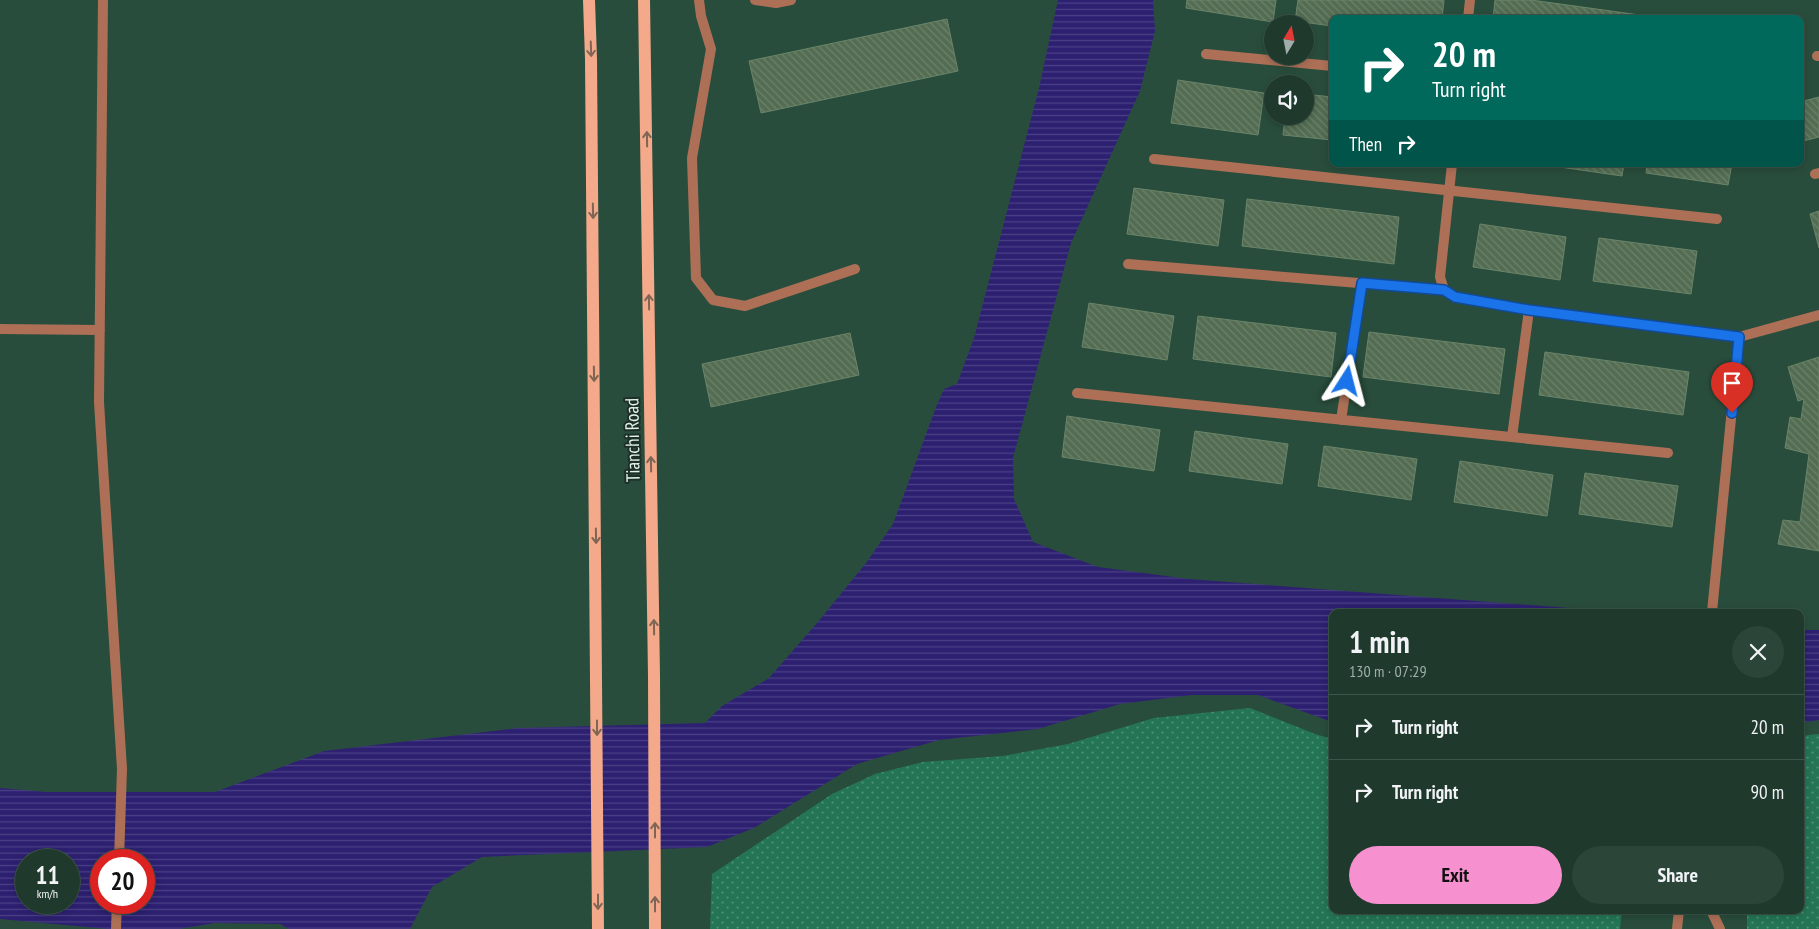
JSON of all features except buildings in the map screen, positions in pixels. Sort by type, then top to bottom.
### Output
[{"type":"main road","name":"Tianchi Road","points":[[590,0],[598,929]]},
{"type":"main road","name":"Tianchi Road","points":[[644,0],[654,676],[655,929]]},
{"type":"street","points":[[103,0],[99,402],[122,769],[119,849]]},
{"type":"street","points":[[700,0],[702,16],[711,49],[692,158],[696,278],[713,300],[745,306],[855,269]]},
{"type":"street","points":[[755,0],[776,3],[791,0]]},
{"type":"street","points":[[1468,15],[1470,0]]},
{"type":"street","points":[[1206,54],[1329,66]]},
{"type":"street","points":[[1154,159],[1717,219]]},
{"type":"street","points":[[1444,290],[1440,277],[1452,167]]},
{"type":"street","points":[[1128,264],[1444,290],[1455,297],[1529,310],[1739,337],[1819,314]]},
{"type":"street","points":[[1341,420],[1362,283]]},
{"type":"street","points":[[1512,437],[1529,310]]},
{"type":"street","points":[[0,329],[100,330]]},
{"type":"street","points":[[1712,609],[1739,337]]},
{"type":"street","points":[[1077,394],[1668,453]]},
{"type":"street","points":[[116,929],[117,914]]},
{"type":"street","points":[[1677,929],[1679,914]]},
{"type":"street","points":[[1713,914],[1720,929]]},
{"type":"green space","points":[[1250,708],[1329,738],[1329,914],[1622,914],[1620,929],[710,929],[712,874],[832,794],[875,774],[923,762],[1003,756],[1068,744],[1154,718]]},
{"type":"green space","points":[[1819,734],[1819,929],[1747,929],[1747,914],[1804,914],[1804,737]]},
{"type":"shaded area","points":[[1058,0],[1153,0],[1155,31],[1140,91],[1071,243],[1013,458],[1014,499],[1033,542],[1098,567],[1189,579],[1582,609],[1329,609],[1329,721],[1258,695],[1192,695],[1120,704],[1038,729],[939,740],[857,764],[754,828],[707,847],[482,857],[432,887],[410,929],[289,929],[280,924],[215,923],[179,929],[108,929],[0,919],[0,788],[47,792],[215,792],[324,751],[518,728],[705,723],[722,706],[769,678],[866,563],[893,524],[944,389],[957,384],[974,338],[1039,88]]},
{"type":"shaded area","points":[[1804,630],[1819,630],[1819,720],[1804,722]]},
{"type":"route","points":[[1347,381],[1362,283],[1444,290],[1455,297],[1529,310],[1739,337],[1732,413]]}]
